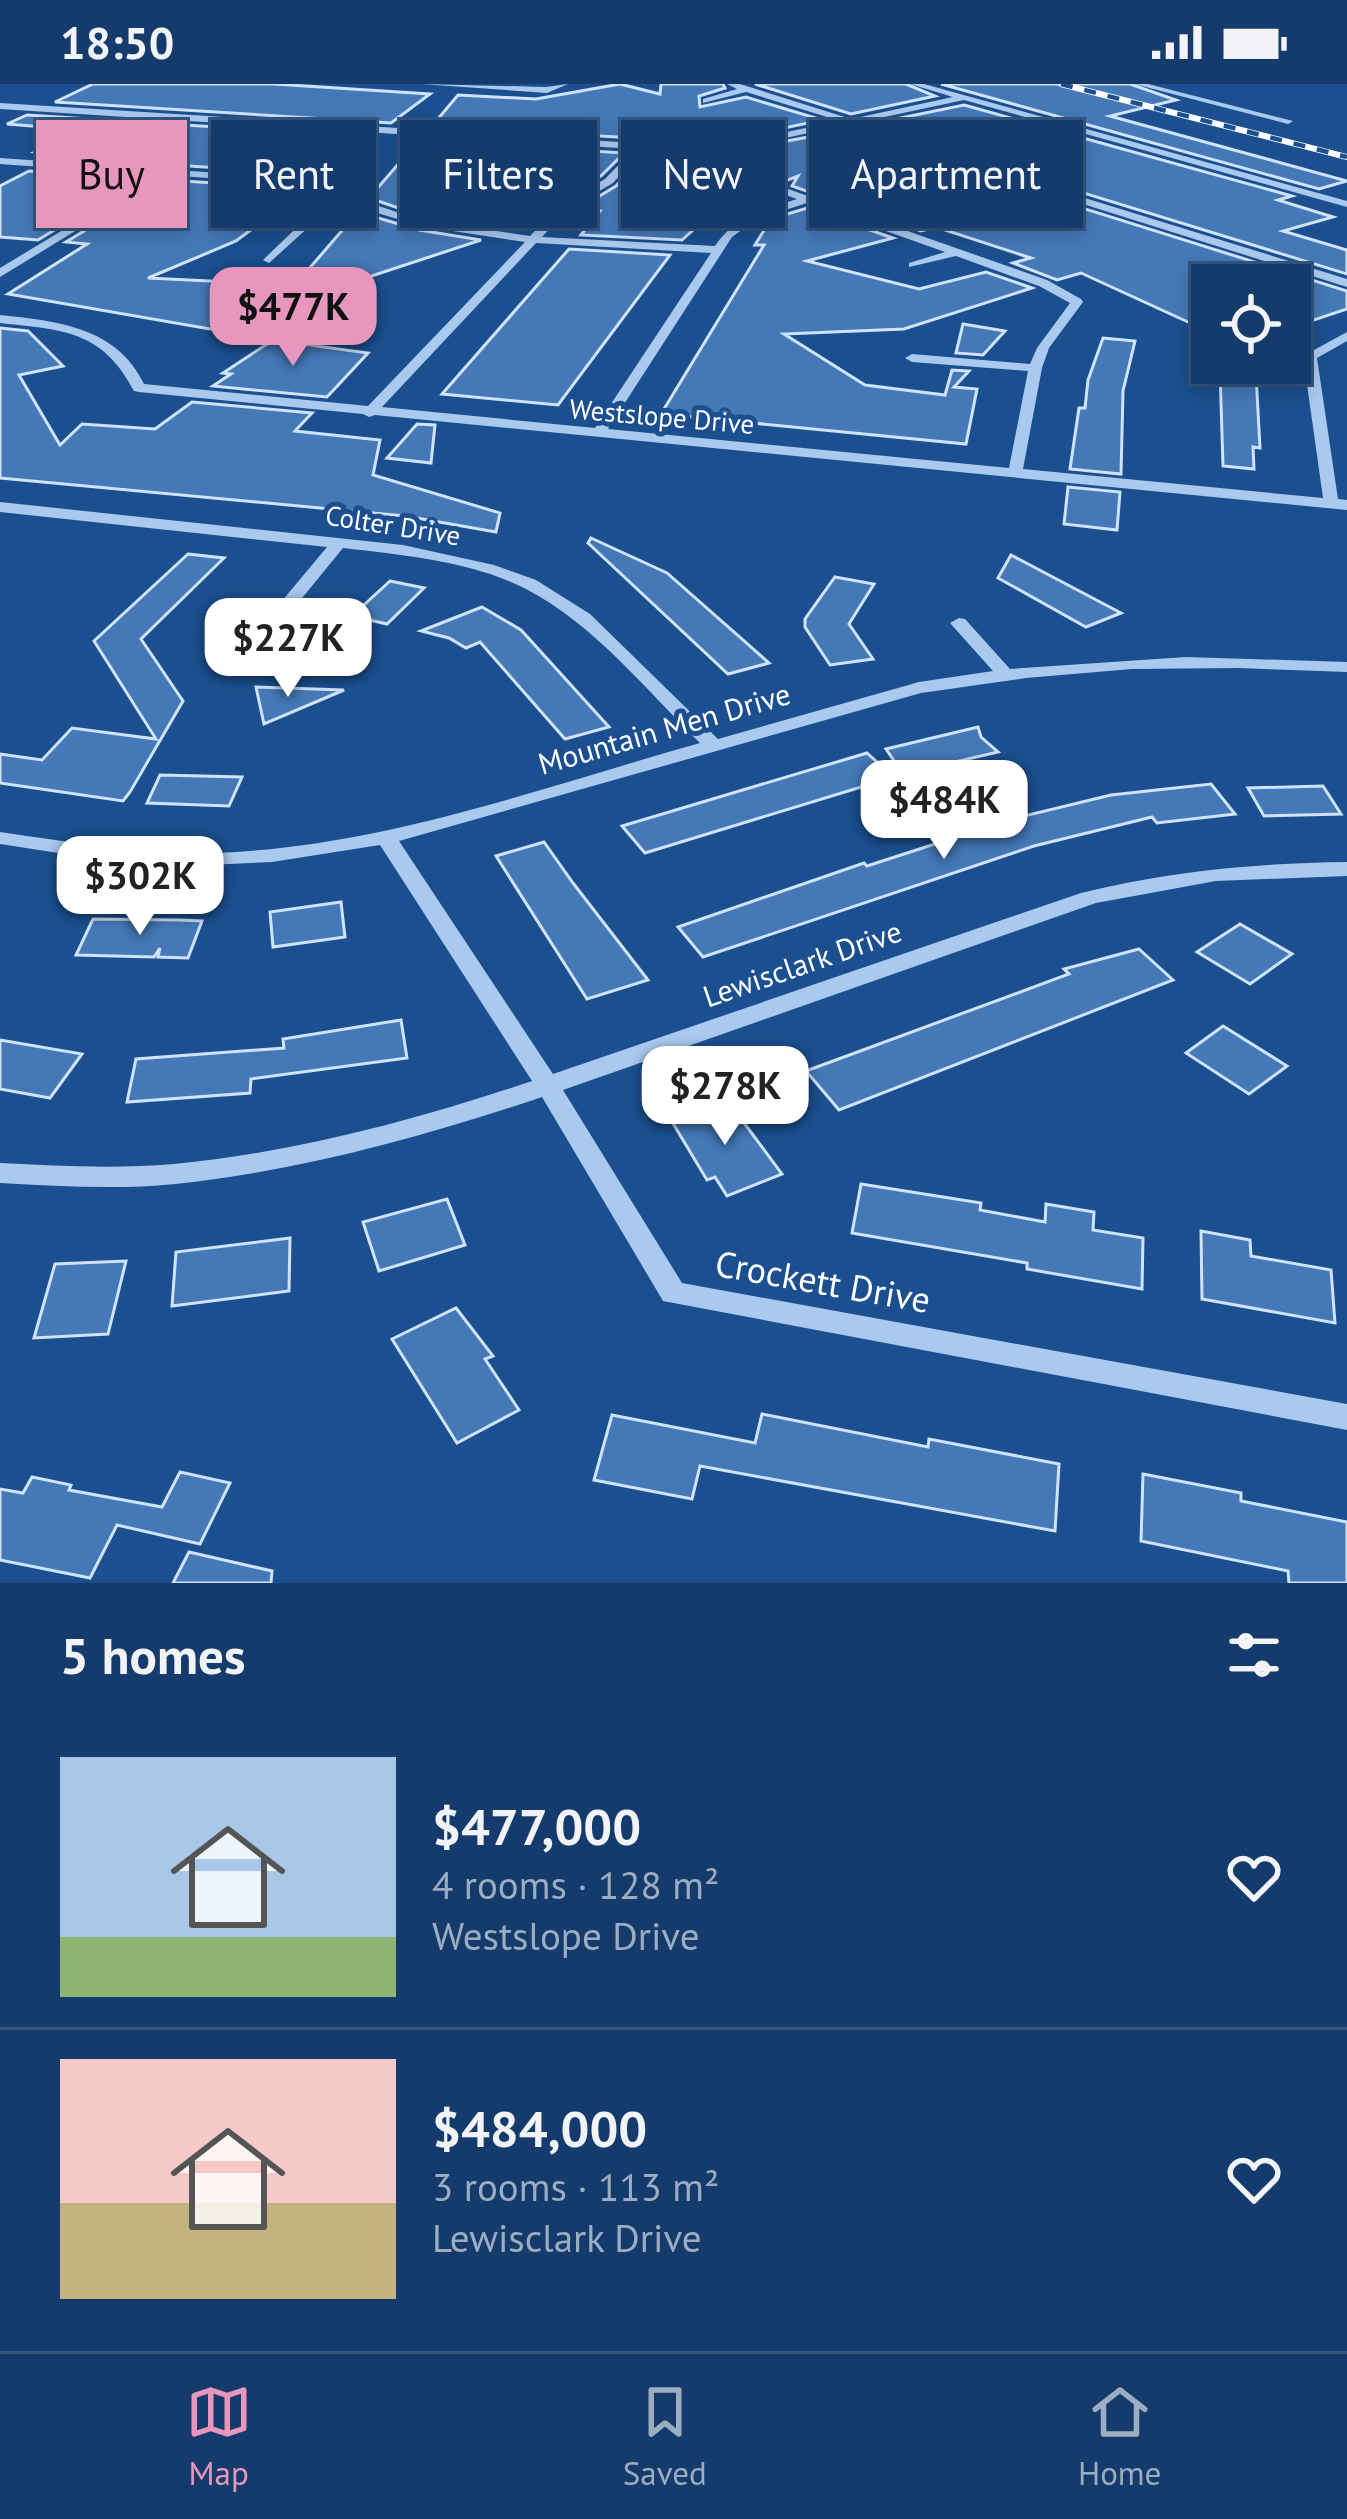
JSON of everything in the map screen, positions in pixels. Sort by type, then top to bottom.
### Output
[{"type":"street","points":[[425,84],[548,90],[564,84]]},
{"type":"street","points":[[731,84],[847,120]]},
{"type":"street","points":[[914,84],[1347,204]]},
{"type":"street","points":[[1138,84],[1288,121]]},
{"type":"street","points":[[706,101],[746,89]]},
{"type":"street","points":[[862,120],[963,98]]},
{"type":"street","points":[[0,106],[621,146]]},
{"type":"street","points":[[0,161],[36,163]]},
{"type":"street","points":[[369,413],[572,201],[609,181],[621,168]]},
{"type":"street","points":[[785,191],[1060,290],[1077,302],[1043,348],[1035,368],[1015,474]]},
{"type":"street","points":[[598,434],[718,250],[740,224],[808,199]]},
{"type":"street","points":[[1083,201],[1347,283]]},
{"type":"street","points":[[376,208],[421,224],[534,238],[718,250]]},
{"type":"street","points":[[0,273],[73,228]]},
{"type":"street","points":[[269,260],[302,228]]},
{"type":"street","points":[[913,265],[955,252]]},
{"type":"street","name":"Westslope Drive","points":[[0,319],[88,334],[117,351],[133,368],[139,388],[1339,504]]},
{"type":"street","points":[[1339,504],[1310,356],[1317,348],[1347,336]]},
{"type":"street","points":[[912,358],[1035,368]]},
{"type":"street","name":"Colter Drive","points":[[0,507],[339,543],[448,559],[509,576],[559,599],[714,746]]},
{"type":"street","points":[[0,526],[20,509]]},
{"type":"street","points":[[265,632],[339,543]]},
{"type":"street","points":[[959,622],[1004,673]]},
{"type":"street","name":"Mountain Men Drive","points":[[0,838],[151,859],[245,860],[386,838],[919,688],[1004,673],[1185,660],[1347,667]]},
{"type":"street","name":"Crockett Drive","points":[[386,838],[548,1086],[673,1293],[1347,1417]]},
{"type":"street","name":"Lewisclark Drive","points":[[0,1173],[172,1175],[329,1152],[454,1119],[1089,898],[1152,881],[1235,871],[1347,869]]},
{"type":"building","points":[[93,84],[274,84],[430,94],[391,123],[55,102]]},
{"type":"building","points":[[620,84],[660,94],[661,84],[723,84],[725,88],[699,96],[700,107],[746,97],[822,120],[785,128],[785,120],[621,120],[621,137],[597,136],[597,120],[437,120],[458,95],[536,99]]},
{"type":"building","points":[[755,84],[906,84],[935,96],[851,114]]},
{"type":"building","points":[[941,84],[1130,84],[1176,100],[1110,116],[1347,181],[1319,189]]},
{"type":"building","points":[[964,105],[1018,120],[891,120]]},
{"type":"building","points":[[27,115],[106,120],[36,120],[36,126],[7,124]]},
{"type":"building","points":[[187,125],[211,127],[211,167],[187,166]]},
{"type":"building","points":[[809,137],[809,192],[792,186],[798,176],[785,181],[785,141]]},
{"type":"building","points":[[1083,138],[1292,196],[1278,200],[1333,217],[1283,231],[1347,250],[1347,274],[1083,193]]},
{"type":"building","points":[[597,151],[621,153],[621,156],[597,178]]},
{"type":"building","points":[[400,162],[400,209],[376,200],[376,190]]},
{"type":"building","points":[[36,171],[36,228],[58,228],[38,240],[0,237],[0,186]]},
{"type":"building","points":[[621,180],[621,228],[695,228],[682,240],[581,235],[587,228],[597,228],[597,198]]},
{"type":"building","points":[[187,181],[211,183],[211,228],[253,228],[236,241],[148,278],[295,285],[344,228],[376,228],[376,217],[400,228],[481,240],[210,329],[8,294],[87,244],[66,242],[89,228],[187,228]]},
{"type":"building","points":[[807,208],[809,228],[864,228],[893,238],[807,261],[919,289],[986,272],[1032,288],[904,329],[784,334],[865,385],[945,395],[952,370],[969,371],[954,387],[977,389],[966,444],[661,414],[764,245],[755,245],[765,228],[785,228],[785,215]]},
{"type":"building","points":[[1083,208],[1261,264],[1191,264],[1191,323],[1081,273],[1057,280],[1013,263],[1031,258],[939,228],[1083,228]]},
{"type":"building","points":[[569,249],[670,255],[558,405],[442,394]]},
{"type":"building","points":[[1311,280],[1347,291],[1347,309],[1311,321]]},
{"type":"building","points":[[963,324],[1005,331],[983,355],[956,353]]},
{"type":"building","points":[[0,328],[28,331],[63,366],[19,375],[60,445],[82,424],[155,429],[192,402],[312,413],[295,431],[380,440],[373,475],[500,513],[496,532],[405,516],[0,478]]},
{"type":"building","points":[[1103,338],[1135,341],[1123,391],[1121,474],[1070,469],[1079,408],[1085,408],[1088,380]]},
{"type":"building","points":[[273,340],[368,353],[327,397],[213,386],[231,374],[223,373]]},
{"type":"building","points":[[1220,384],[1257,384],[1260,448],[1253,447],[1254,469],[1223,466]]},
{"type":"building","points":[[417,424],[435,425],[431,463],[387,458]]},
{"type":"building","points":[[1068,487],[1120,492],[1117,530],[1064,524]]},
{"type":"building","points":[[591,538],[667,573],[769,663],[728,674],[588,543]]},
{"type":"building","points":[[188,554],[224,558],[141,639],[183,701],[123,801],[0,783],[0,754],[42,760],[72,728],[156,739],[94,641]]},
{"type":"building","points":[[1011,555],[1121,613],[1086,627],[998,578]]},
{"type":"building","points":[[835,577],[874,584],[849,624],[873,659],[830,665],[805,627],[805,619]]},
{"type":"building","points":[[390,581],[424,588],[387,624],[352,616]]},
{"type":"building","points":[[482,607],[521,630],[609,727],[565,739],[480,642],[466,648],[421,631]]},
{"type":"building","points":[[256,687],[344,690],[264,724]]},
{"type":"building","points":[[978,727],[981,737],[998,752],[903,774],[886,749]]},
{"type":"building","points":[[867,753],[894,777],[645,853],[622,826]]},
{"type":"building","points":[[160,775],[242,777],[229,806],[147,803]]},
{"type":"building","points":[[1211,784],[1235,814],[1157,823],[1152,817],[1034,846],[703,957],[678,927],[864,863],[867,866],[1012,819],[1111,795]]},
{"type":"building","points":[[1323,786],[1341,814],[1264,816],[1248,788]]},
{"type":"building","points":[[544,842],[648,980],[587,999],[496,856]]},
{"type":"building","points":[[341,902],[345,937],[273,947],[270,912]]},
{"type":"building","points":[[93,919],[202,921],[188,958],[158,957],[160,948],[154,957],[76,955]]},
{"type":"building","points":[[1240,924],[1292,954],[1250,984],[1197,952]]},
{"type":"building","points":[[1139,949],[1173,980],[839,1110],[806,1071],[1069,974],[1064,969]]},
{"type":"building","points":[[401,1020],[407,1058],[251,1079],[250,1093],[127,1102],[136,1059],[284,1048],[283,1039]]},
{"type":"building","points":[[1223,1026],[1287,1066],[1249,1094],[1186,1053]]},
{"type":"building","points":[[0,1040],[82,1054],[50,1098],[0,1089]]},
{"type":"building","points":[[727,1100],[782,1174],[727,1196],[715,1177],[707,1180],[671,1120]]},
{"type":"building","points":[[861,1184],[981,1203],[980,1210],[1045,1222],[1046,1204],[1094,1212],[1093,1230],[1143,1238],[1142,1289],[1027,1269],[1027,1263],[852,1233]]},
{"type":"building","points":[[447,1199],[465,1245],[379,1271],[363,1222]]},
{"type":"building","points":[[1201,1231],[1250,1240],[1251,1256],[1331,1270],[1335,1323],[1202,1299]]},
{"type":"building","points":[[290,1238],[289,1291],[172,1306],[176,1252]]},
{"type":"building","points":[[126,1261],[108,1334],[34,1338],[55,1264]]},
{"type":"building","points":[[456,1308],[493,1356],[485,1359],[519,1410],[457,1443],[392,1339]]},
{"type":"building","points":[[762,1414],[928,1447],[929,1439],[1059,1464],[1055,1531],[700,1466],[692,1499],[594,1480],[612,1415],[755,1443]]},
{"type":"building","points":[[180,1472],[230,1483],[200,1544],[117,1525],[90,1578],[0,1560],[0,1489],[23,1493],[32,1477],[71,1485],[69,1490],[162,1507]]},
{"type":"building","points":[[1143,1474],[1241,1493],[1241,1501],[1347,1522],[1347,1583],[1289,1583],[1288,1571],[1141,1541]]},
{"type":"building","points":[[189,1552],[272,1571],[271,1583],[173,1583]]},
{"type":"railway","points":[[1061,84],[1347,157]]}]
